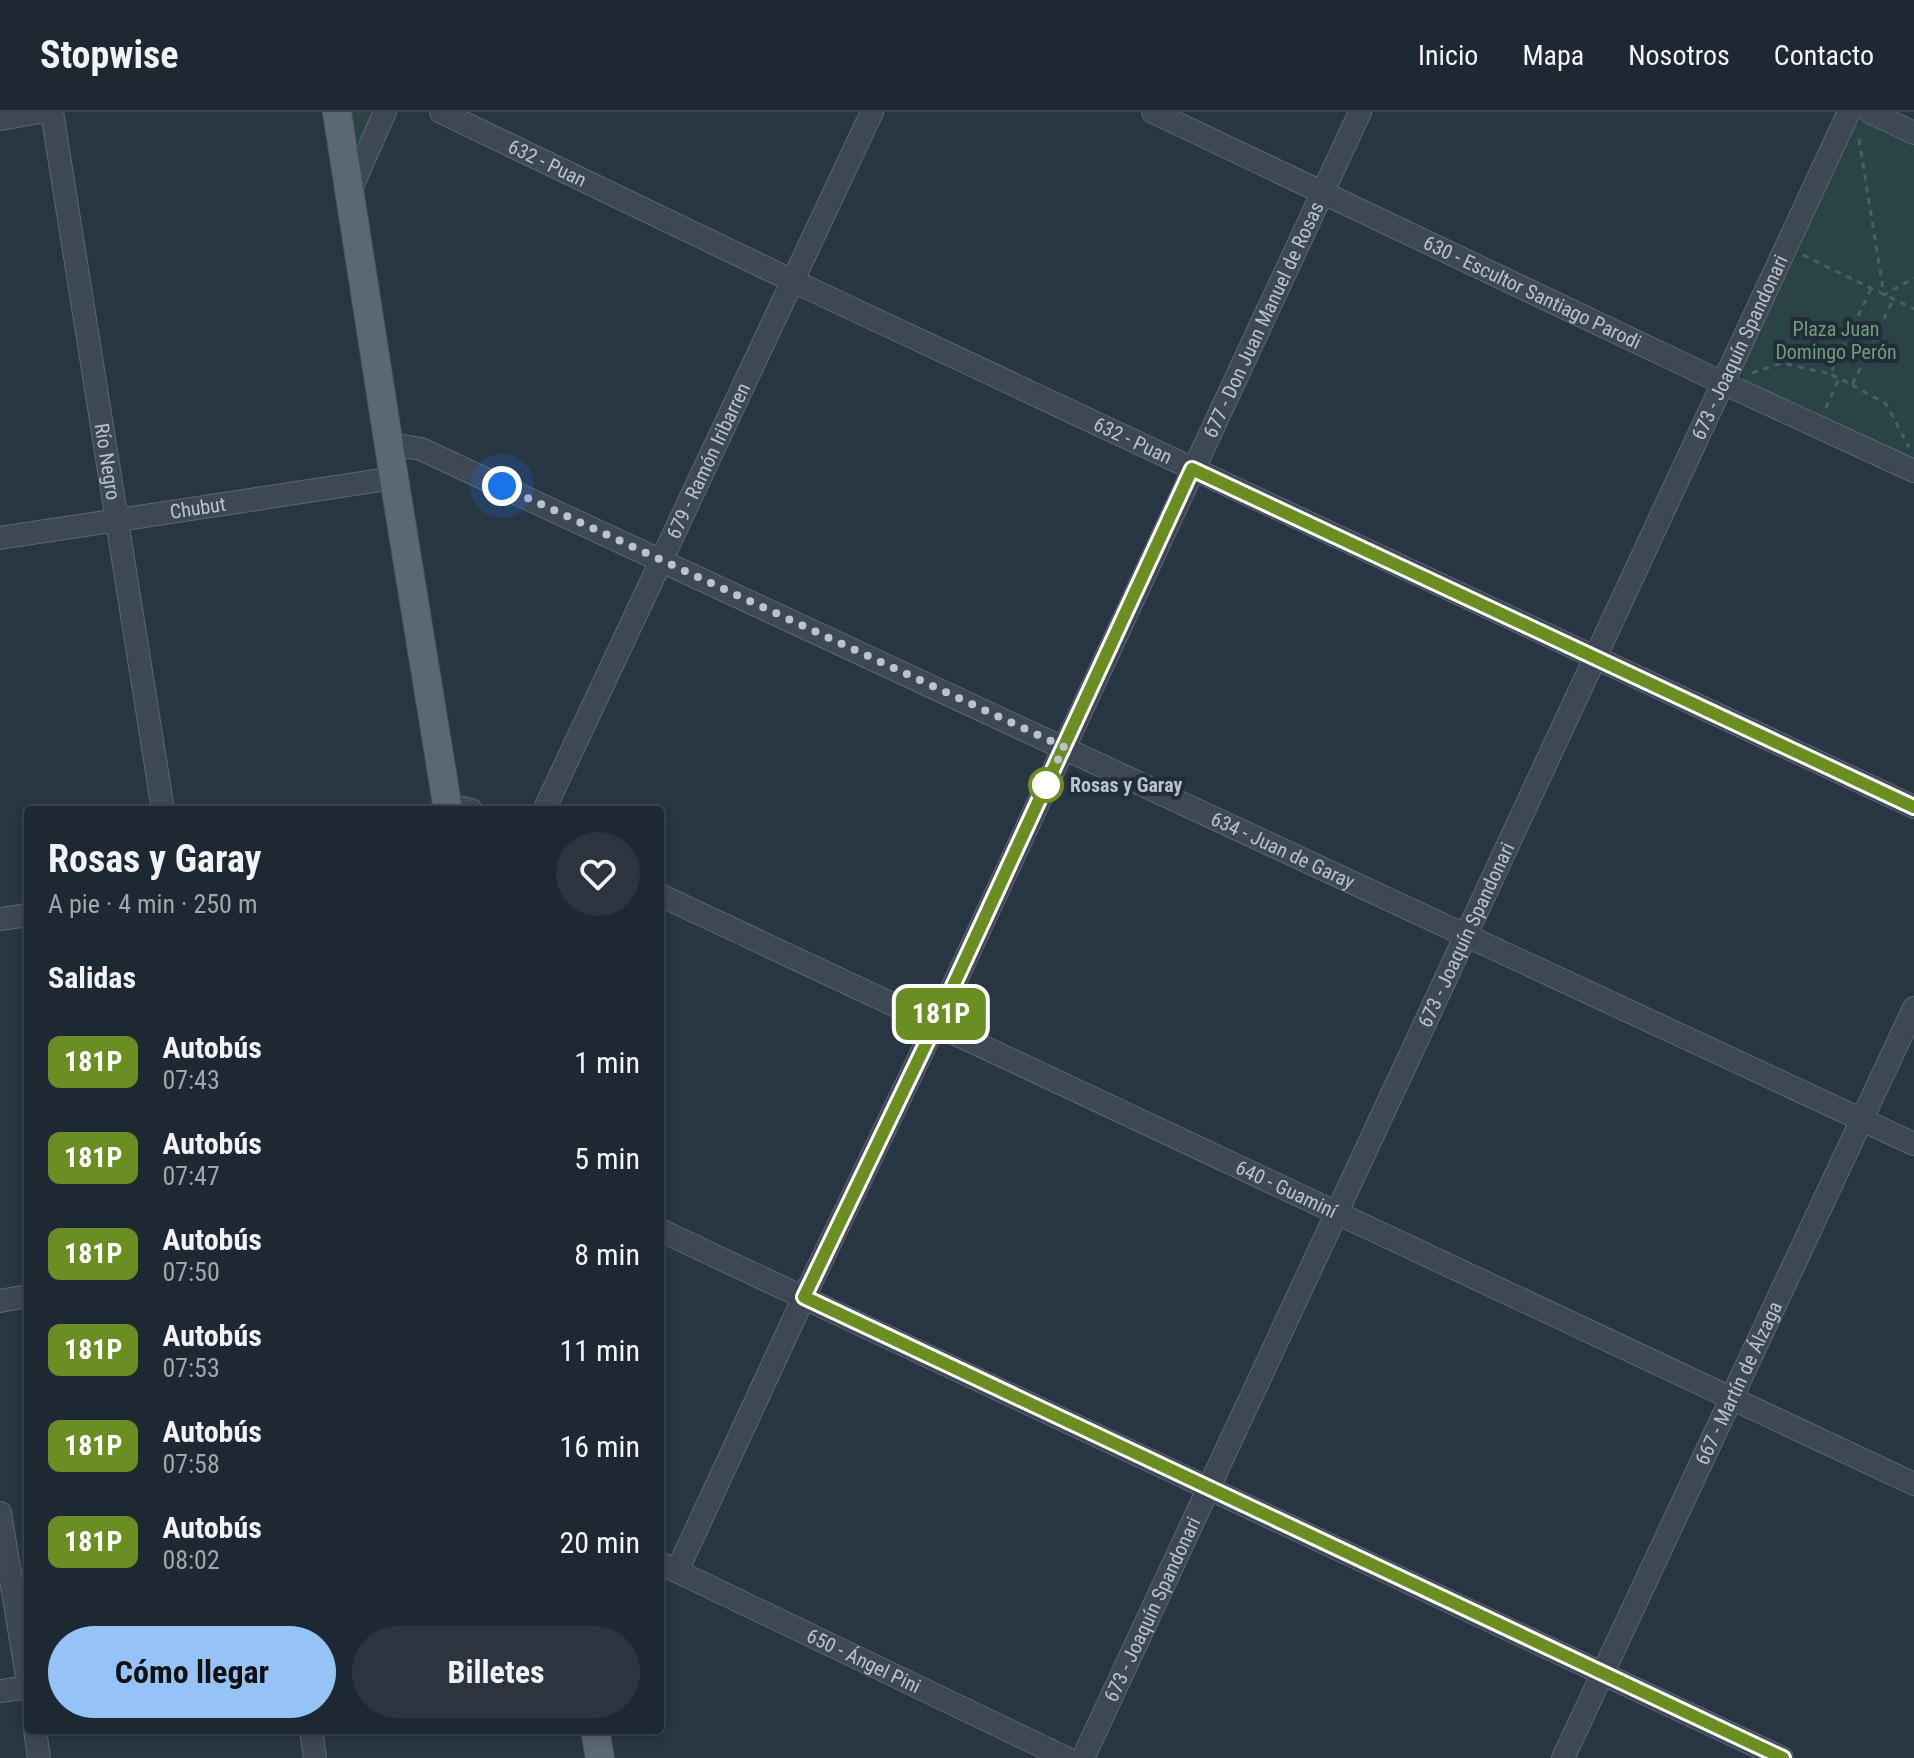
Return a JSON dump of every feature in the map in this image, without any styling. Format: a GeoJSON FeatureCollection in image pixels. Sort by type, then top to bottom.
{"type":"FeatureCollection","features":[{"type":"Feature","properties":{"kind":"main road"},"geometry":{"type":"LineString","coordinates":[[337,112],[394,478],[456,806]]}},
{"type":"Feature","properties":{"kind":"main road"},"geometry":{"type":"LineString","coordinates":[[596,1734],[600,1758]]}},
{"type":"Feature","properties":{"kind":"street"},"geometry":{"type":"LineString","coordinates":[[0,119],[40,112]]}},
{"type":"Feature","properties":{"kind":"street","name":"Río Negro"},"geometry":{"type":"LineString","coordinates":[[52,112],[162,806]]}},
{"type":"Feature","properties":{"kind":"street"},"geometry":{"type":"LineString","coordinates":[[350,191],[385,112]]}},
{"type":"Feature","properties":{"kind":"street","name":"632 - Puan"},"geometry":{"type":"LineString","coordinates":[[441,112],[793,281],[1914,807]]}},
{"type":"Feature","properties":{"kind":"street","name":"679 - Ramón Iribarren"},"geometry":{"type":"LineString","coordinates":[[546,806],[872,112]]}},
{"type":"Feature","properties":{"kind":"street","name":"630 - Escultor Santiago Parodi"},"geometry":{"type":"LineString","coordinates":[[1153,112],[1914,471]]}},
{"type":"Feature","properties":{"kind":"street","name":"677 - Don Juan Manuel de Rosas"},"geometry":{"type":"LineString","coordinates":[[669,1567],[935,1025],[1360,112]]}},
{"type":"Feature","properties":{"kind":"street"},"geometry":{"type":"LineString","coordinates":[[1858,117],[1914,133]]}},
{"type":"Feature","properties":{"kind":"street","name":"673 - Joaquín Spandonari"},"geometry":{"type":"LineString","coordinates":[[1083,1758],[1785,247],[1858,117]]}},
{"type":"Feature","properties":{"kind":"street","name":"634 - Juan de Garay"},"geometry":{"type":"LineString","coordinates":[[390,444],[421,449],[663,560],[1914,1144]]}},
{"type":"Feature","properties":{"kind":"street","name":"Chubut"},"geometry":{"type":"LineString","coordinates":[[0,538],[394,478]]}},
{"type":"Feature","properties":{"kind":"street","name":"640 - Guaminí"},"geometry":{"type":"LineString","coordinates":[[664,897],[1914,1484]]}},
{"type":"Feature","properties":{"kind":"street"},"geometry":{"type":"LineString","coordinates":[[0,919],[24,916]]}},
{"type":"Feature","properties":{"kind":"street","name":"667 - Martín de Álzaga"},"geometry":{"type":"LineString","coordinates":[[1563,1758],[1914,1008]]}},
{"type":"Feature","properties":{"kind":"street"},"geometry":{"type":"LineString","coordinates":[[664,1232],[1782,1758]]}},
{"type":"Feature","properties":{"kind":"street"},"geometry":{"type":"LineString","coordinates":[[0,1301],[24,1297]]}},
{"type":"Feature","properties":{"kind":"street"},"geometry":{"type":"LineString","coordinates":[[0,1513],[24,1660]]}},
{"type":"Feature","properties":{"kind":"street","name":"650 - Ángel Pini"},"geometry":{"type":"LineString","coordinates":[[669,1567],[1066,1758]]}},
{"type":"Feature","properties":{"kind":"street"},"geometry":{"type":"LineString","coordinates":[[0,1691],[24,1686]]}},
{"type":"Feature","properties":{"kind":"street"},"geometry":{"type":"LineString","coordinates":[[36,1734],[39,1758]]}},
{"type":"Feature","properties":{"kind":"street"},"geometry":{"type":"LineString","coordinates":[[312,1734],[315,1758]]}},
{"type":"Feature","properties":{"kind":"path"},"geometry":{"type":"LineString","coordinates":[[1858,117],[1884,295]]}},
{"type":"Feature","properties":{"kind":"path"},"geometry":{"type":"LineString","coordinates":[[1785,247],[1914,309]]}},
{"type":"Feature","properties":{"kind":"path"},"geometry":{"type":"LineString","coordinates":[[1884,295],[1914,278]]}},
{"type":"Feature","properties":{"kind":"path"},"geometry":{"type":"LineString","coordinates":[[1830,374],[1871,289]]}},
{"type":"Feature","properties":{"kind":"path"},"geometry":{"type":"LineString","coordinates":[[1852,385],[1893,300]]}},
{"type":"Feature","properties":{"kind":"path"},"geometry":{"type":"LineString","coordinates":[[1723,383],[1782,363],[1830,374],[1886,404],[1914,456]]}},
{"type":"Feature","properties":{"kind":"path"},"geometry":{"type":"LineString","coordinates":[[1818,426],[1839,378]]}},
{"type":"Feature","properties":{"kind":"green space"},"geometry":{"type":"Polygon","coordinates":[[[352,112],[375,112],[363,139],[355,140],[352,112]]]}},
{"type":"Feature","properties":{"kind":"green space","name":"Plaza Juan Domingo Perón"},"geometry":{"type":"Polygon","coordinates":[[[1861,122],[1873,124],[1914,143],[1914,461],[1745,382],[1739,367],[1854,127],[1861,122]]]}},
{"type":"Feature","properties":{"kind":"bus line","name":"181P"},"geometry":{"type":"LineString","coordinates":[[1783,1758],[804,1297],[935,1025],[1192,469],[1914,807]]}},
{"type":"Feature","properties":{"kind":"place","name":"Rosas y Garay"},"geometry":{"type":"Point","coordinates":[1046,785]}},
{"type":"Feature","properties":{"kind":"route"},"geometry":{"type":"LineString","coordinates":[[502,486],[1064,747],[1046,785]]}}]}
